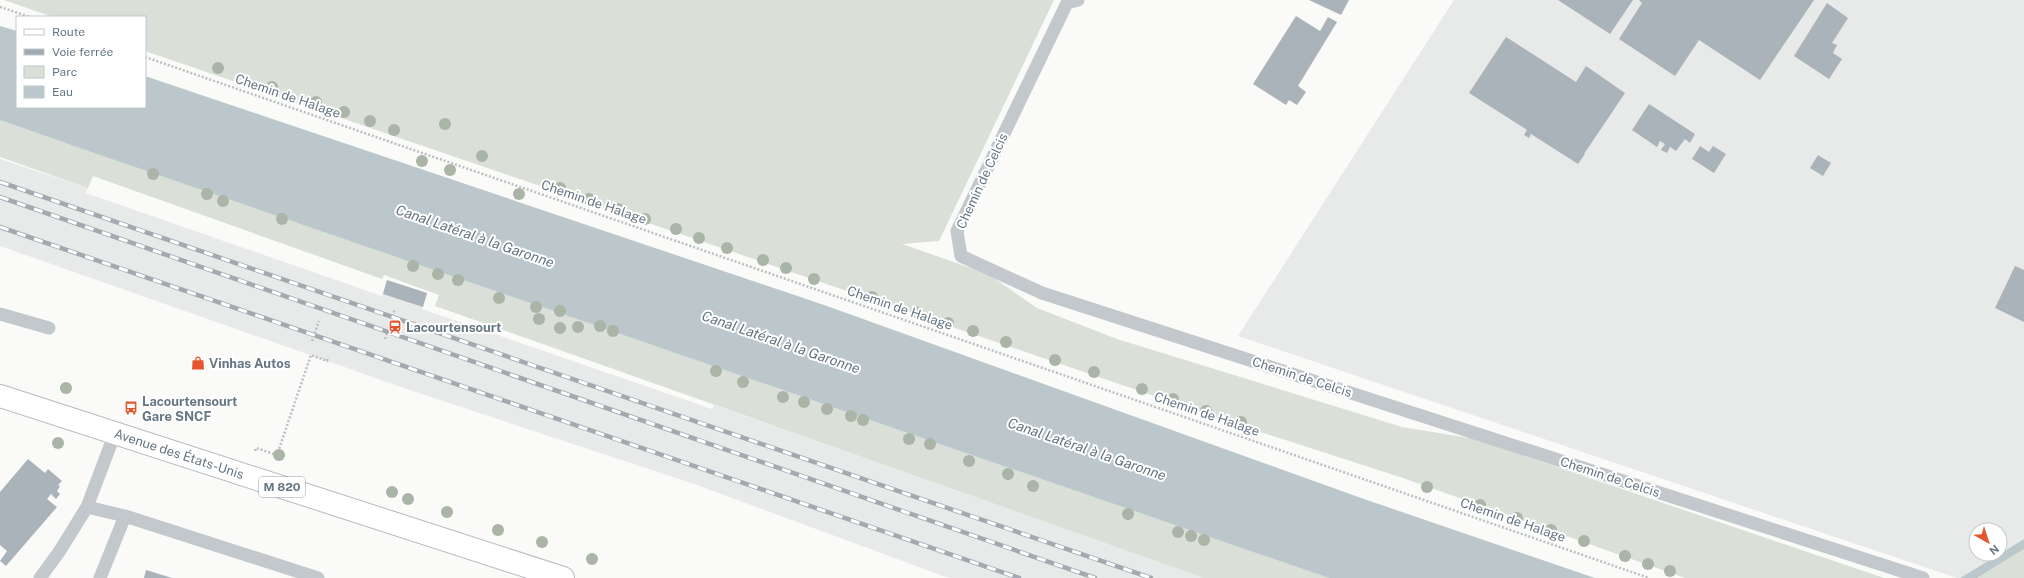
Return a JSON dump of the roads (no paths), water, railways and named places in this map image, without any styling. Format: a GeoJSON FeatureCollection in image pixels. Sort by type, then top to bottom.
{"type":"FeatureCollection","features":[{"type":"Feature","properties":{"kind":"main road","name":"Avenue des États-Unis"},"geometry":{"type":"LineString","coordinates":[[0,396],[563,578]]}},
{"type":"Feature","properties":{"kind":"lane","name":"Chemin de Celcis"},"geometry":{"type":"LineString","coordinates":[[1078,0],[1067,3],[957,231],[961,256],[1042,293],[1923,578]]}},
{"type":"Feature","properties":{"kind":"lane"},"geometry":{"type":"LineString","coordinates":[[0,314],[50,328]]}},
{"type":"Feature","properties":{"kind":"lane"},"geometry":{"type":"LineString","coordinates":[[40,578],[59,552],[87,507],[116,433]]}},
{"type":"Feature","properties":{"kind":"lane"},"geometry":{"type":"LineString","coordinates":[[87,507],[125,516],[318,578]]}},
{"type":"Feature","properties":{"kind":"lane"},"geometry":{"type":"LineString","coordinates":[[100,578],[125,516]]}},
{"type":"Feature","properties":{"kind":"water","name":"Canal Latéral à la Garonne"},"geometry":{"type":"Polygon","coordinates":[[[0,26],[16,31],[16,108],[146,108],[146,76],[827,306],[1364,499],[1595,578],[1329,578],[0,120],[0,26]]]}},
{"type":"Feature","properties":{"kind":"water"},"geometry":{"type":"Polygon","coordinates":[[[2024,539],[2024,549],[2008,559],[2008,549],[2024,539]]]}},
{"type":"Feature","properties":{"kind":"water"},"geometry":{"type":"Polygon","coordinates":[[[1986,562],[2003,562],[1977,578],[1960,578],[1986,562]]]}},
{"type":"Feature","properties":{"kind":"railway"},"geometry":{"type":"LineString","coordinates":[[0,182],[1151,578]]}},
{"type":"Feature","properties":{"kind":"railway"},"geometry":{"type":"LineString","coordinates":[[0,197],[1095,578]]}},
{"type":"Feature","properties":{"kind":"railway"},"geometry":{"type":"LineString","coordinates":[[0,227],[1019,578]]}},
{"type":"Feature","properties":{"kind":"place","name":"Lacourtensourt"},"geometry":{"type":"Point","coordinates":[395,327]}},
{"type":"Feature","properties":{"kind":"place","name":"Vinhas Autos"},"geometry":{"type":"Point","coordinates":[198,363]}},
{"type":"Feature","properties":{"kind":"place","name":"Lacourtensourt Gare SNCF"},"geometry":{"type":"Point","coordinates":[131,408]}}]}
